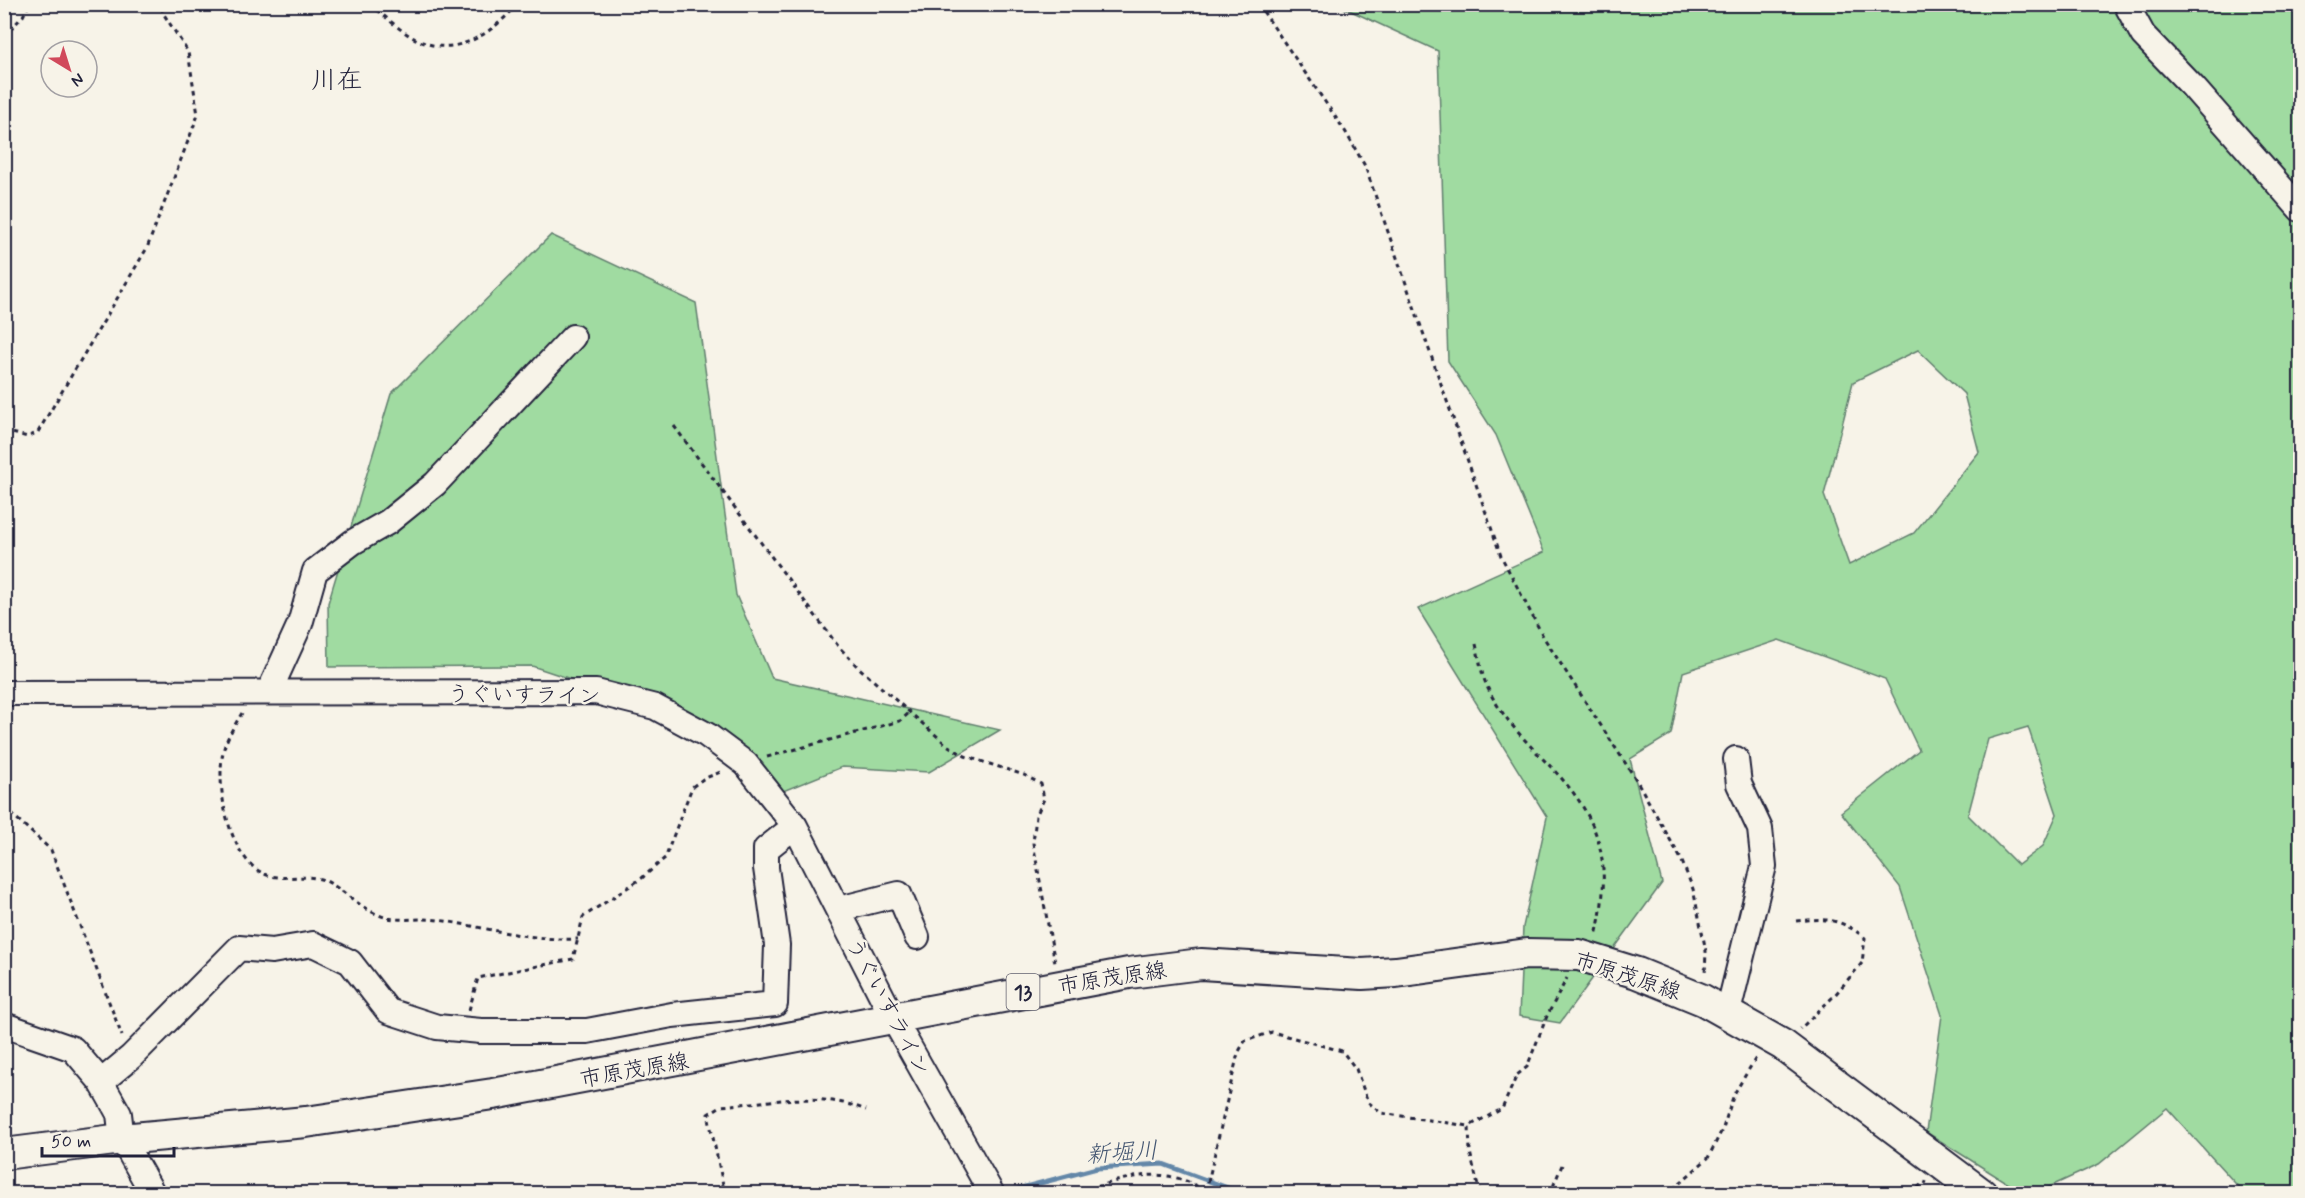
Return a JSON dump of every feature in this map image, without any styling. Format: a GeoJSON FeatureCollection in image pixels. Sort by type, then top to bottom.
{"type":"FeatureCollection","features":[{"type":"Feature","properties":{"kind":"main road","name":"市原茂原線"},"geometry":{"type":"LineString","coordinates":[[4,1154],[122,1138],[306,1122],[493,1094],[1059,985],[1201,964],[1362,974],[1527,954],[1585,957],[1715,1006],[1776,1041],[1982,1194]]}},
{"type":"Feature","properties":{"kind":"street"},"geometry":{"type":"LineString","coordinates":[[2126,4],[2143,35],[2201,95],[2301,208]]}},
{"type":"Feature","properties":{"kind":"street"},"geometry":{"type":"LineString","coordinates":[[261,692],[300,624],[315,571],[353,542],[388,522],[435,484],[573,337]]}},
{"type":"Feature","properties":{"kind":"street","name":"うぐいすライン"},"geometry":{"type":"LineString","coordinates":[[4,693],[596,692],[655,707],[707,735],[746,764],[795,826],[894,1018],[992,1194]]}},
{"type":"Feature","properties":{"kind":"street"},"geometry":{"type":"LineString","coordinates":[[1715,1006],[1764,866],[1760,829],[1739,784],[1736,759]]}},
{"type":"Feature","properties":{"kind":"street"},"geometry":{"type":"LineString","coordinates":[[101,1082],[131,1057],[239,948],[272,951],[313,944],[350,962],[388,1011],[437,1027],[587,1031],[672,1015],[775,1004],[777,945],[766,868],[766,849],[795,826]]}},
{"type":"Feature","properties":{"kind":"street"},"geometry":{"type":"LineString","coordinates":[[839,909],[899,894],[917,937]]}},
{"type":"Feature","properties":{"kind":"street"},"geometry":{"type":"LineString","coordinates":[[4,1025],[73,1049],[101,1082],[119,1114],[122,1138],[153,1194]]}},
{"type":"Feature","properties":{"kind":"path"},"geometry":{"type":"LineString","coordinates":[[4,36],[23,16],[29,4]]}},
{"type":"Feature","properties":{"kind":"path"},"geometry":{"type":"LineString","coordinates":[[4,431],[28,437],[38,432],[147,248],[198,116],[188,52],[163,13],[161,4]]}},
{"type":"Feature","properties":{"kind":"path"},"geometry":{"type":"LineString","coordinates":[[370,4],[421,42],[443,47],[464,45],[484,35],[518,4]]}},
{"type":"Feature","properties":{"kind":"path"},"geometry":{"type":"LineString","coordinates":[[1258,4],[1345,131],[1365,166],[1501,556],[1544,638],[1636,781],[1681,859],[1693,889],[1715,1006]]}},
{"type":"Feature","properties":{"kind":"path"},"geometry":{"type":"LineString","coordinates":[[674,426],[838,646],[858,667],[947,745],[965,756],[1024,775],[1041,784],[1044,799],[1036,816],[1033,843],[1059,985]]}},
{"type":"Feature","properties":{"kind":"path"},"geometry":{"type":"LineString","coordinates":[[1071,1194],[1154,1173],[1182,1179],[1207,1192],[1238,1053],[1245,1041],[1272,1032],[1342,1052],[1356,1069],[1368,1102],[1381,1113],[1469,1126],[1502,1109],[1516,1075],[1527,1067],[1547,1016],[1585,957],[1602,909],[1603,855],[1593,821],[1552,768],[1520,736],[1487,685],[1476,644]]}},
{"type":"Feature","properties":{"kind":"path"},"geometry":{"type":"LineString","coordinates":[[261,692],[225,747],[221,790],[232,839],[254,866],[265,875],[324,880],[379,915],[397,919],[439,920],[539,939],[578,939]]}},
{"type":"Feature","properties":{"kind":"path"},"geometry":{"type":"LineString","coordinates":[[457,1029],[472,1005],[478,978],[573,959],[583,917],[642,878],[665,858],[692,787],[703,779],[746,764],[900,721],[910,712]]}},
{"type":"Feature","properties":{"kind":"path"},"geometry":{"type":"LineString","coordinates":[[4,807],[51,850],[131,1057]]}},
{"type":"Feature","properties":{"kind":"path"},"geometry":{"type":"LineString","coordinates":[[1673,1190],[1708,1158],[1723,1128],[1734,1094],[1776,1041],[1834,996],[1862,963],[1865,938],[1851,926],[1827,918],[1796,921]]}},
{"type":"Feature","properties":{"kind":"path"},"geometry":{"type":"LineString","coordinates":[[725,1194],[708,1114],[721,1106],[820,1099],[843,1101],[866,1110]]}},
{"type":"Feature","properties":{"kind":"path"},"geometry":{"type":"LineString","coordinates":[[1469,1126],[1470,1152],[1480,1194]]}},
{"type":"Feature","properties":{"kind":"path"},"geometry":{"type":"LineString","coordinates":[[1550,1194],[1562,1165]]}},
{"type":"Feature","properties":{"kind":"path"},"geometry":{"type":"LineString","coordinates":[[1911,1194],[1924,1182],[1931,1184]]}},
{"type":"Feature","properties":{"kind":"green space"},"geometry":{"type":"Polygon","coordinates":[[[1338,5],[2300,5],[2300,1193],[2244,1193],[2167,1108],[2099,1164],[2036,1193],[2023,1193],[1926,1132],[1942,1015],[1900,887],[1841,812],[1919,750],[1885,679],[1779,640],[1683,672],[1671,734],[1630,759],[1662,883],[1560,1023],[1519,1016],[1523,927],[1547,817],[1418,609],[1544,552],[1496,435],[1448,361],[1438,51],[1338,5]],[[1918,350],[1853,382],[1824,495],[1849,565],[1914,533],[1979,452],[1964,394],[1918,350]],[[2028,727],[1988,739],[1968,815],[2018,865],[2043,846],[2057,814],[2028,727]]]}},
{"type":"Feature","properties":{"kind":"green space"},"geometry":{"type":"Polygon","coordinates":[[[551,235],[696,303],[736,595],[772,678],[1000,730],[929,772],[842,767],[771,796],[655,707],[532,666],[329,667],[328,603],[391,394],[551,235]]]}},
{"type":"Feature","properties":{"kind":"waterway","name":"新堀川"},"geometry":{"type":"LineString","coordinates":[[999,1194],[1097,1168],[1163,1164],[1244,1194]]}},
{"type":"Feature","properties":{"kind":"district","name":"川在"},"geometry":{"type":"Point","coordinates":[337,79]}}]}
